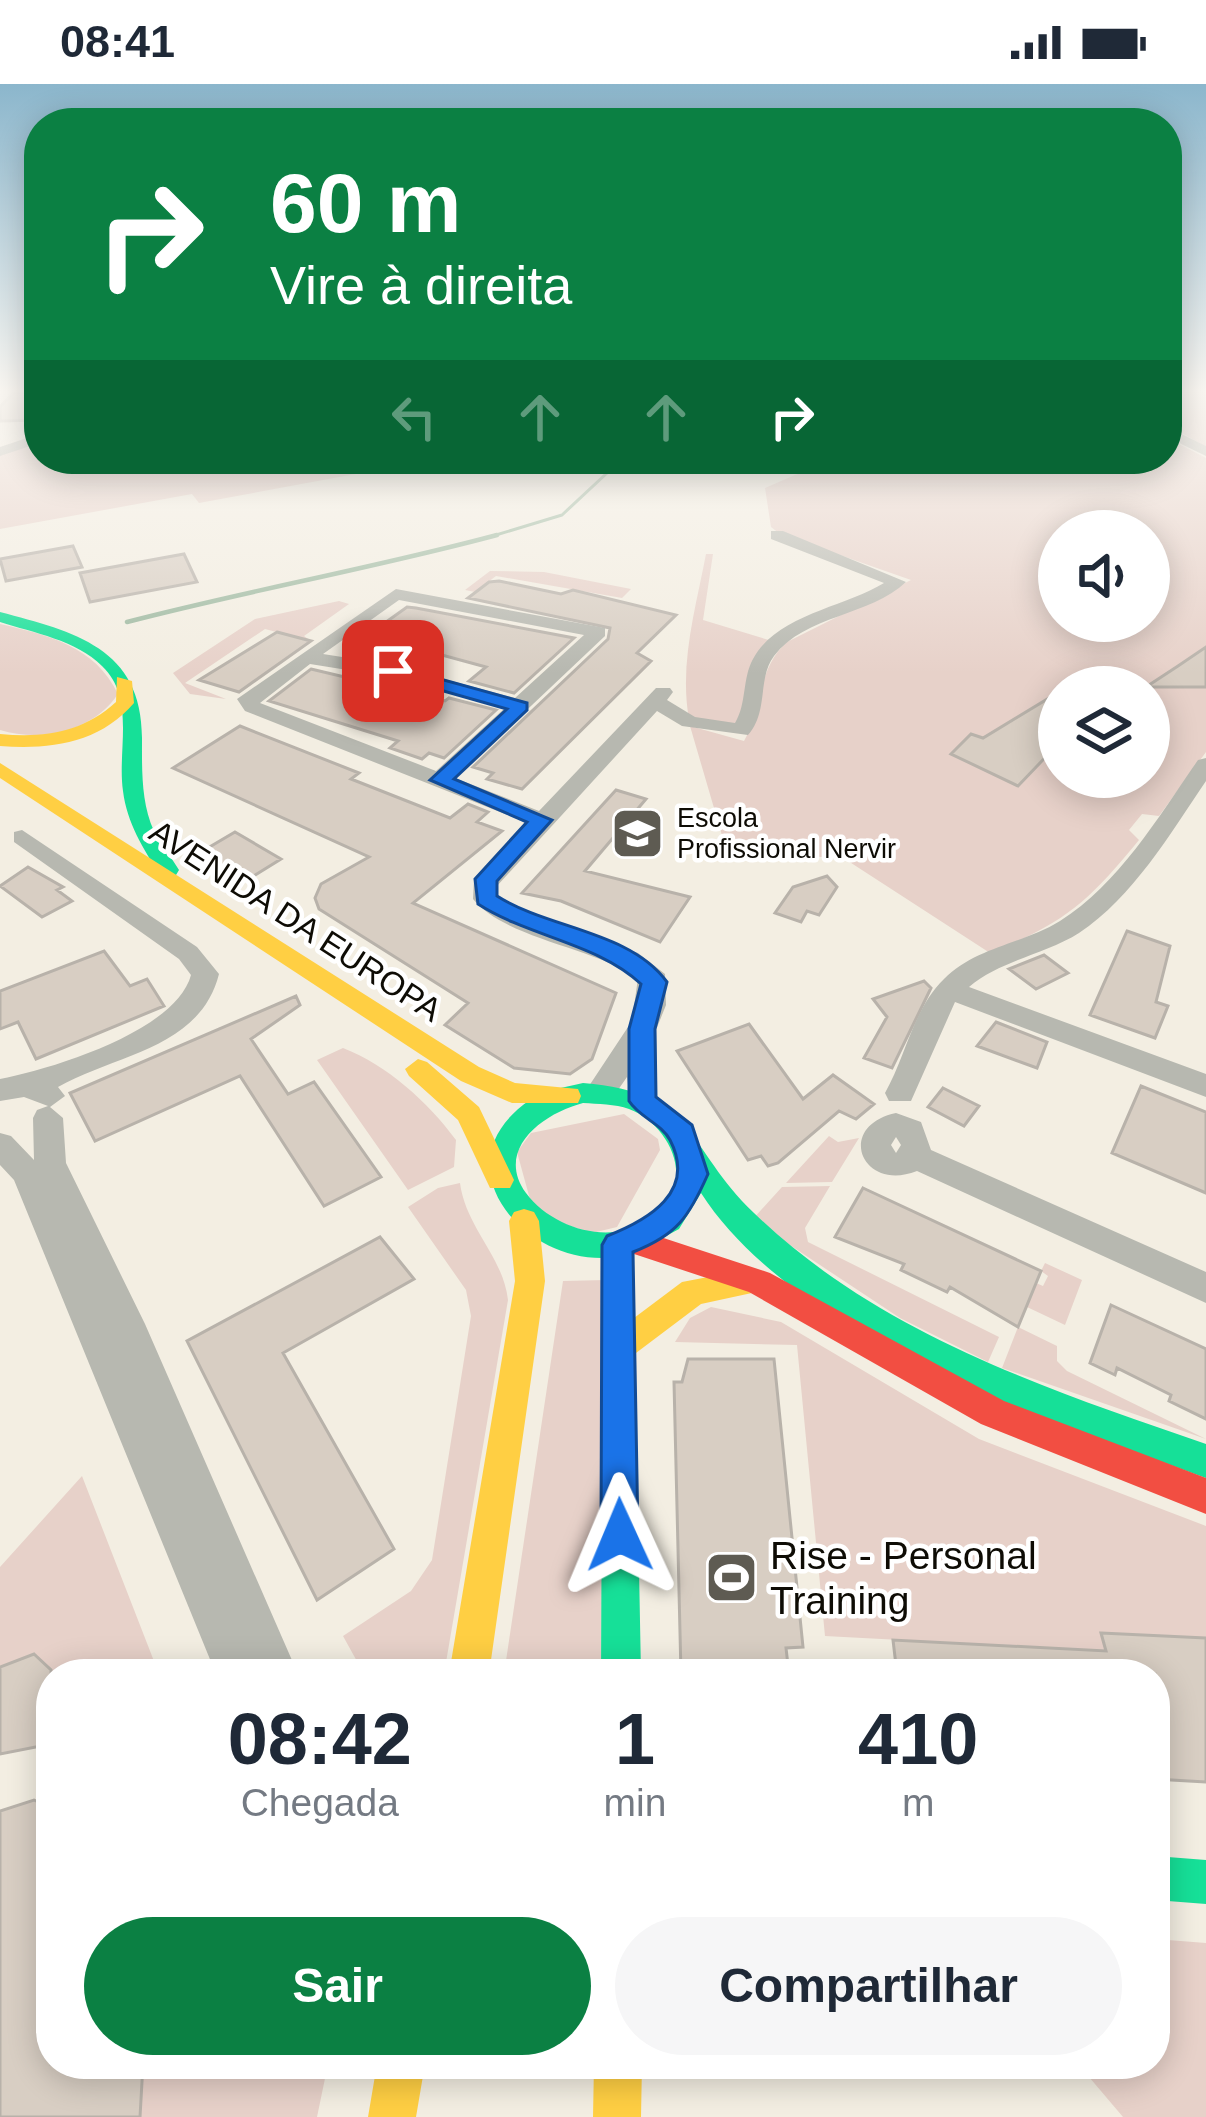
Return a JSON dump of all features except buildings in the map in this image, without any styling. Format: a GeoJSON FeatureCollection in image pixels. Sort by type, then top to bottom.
{"type":"FeatureCollection","features":[{"type":"Feature","properties":{"kind":"main road"},"geometry":{"type":"LineString","coordinates":[[0,617],[71,638],[123,682],[135,704],[129,792],[132,816],[150,850],[186,888]]}},
{"type":"Feature","properties":{"kind":"main road"},"geometry":{"type":"LineString","coordinates":[[0,740],[49,740],[92,729],[125,703],[123,682]]}},
{"type":"Feature","properties":{"kind":"main road","name":"AVENIDA DA EUROPA"},"geometry":{"type":"LineString","coordinates":[[0,769],[142,865],[186,888],[480,1079],[522,1094],[568,1096]]}},
{"type":"Feature","properties":{"kind":"main road","name":"AVENIDA DA EUROPA"},"geometry":{"type":"LineString","coordinates":[[0,785],[445,1088],[476,1122],[500,1180]]}},
{"type":"Feature","properties":{"kind":"main road"},"geometry":{"type":"LineString","coordinates":[[471,1659],[530,1281],[524,1221],[500,1180],[500,1160],[517,1126],[568,1096],[600,1092],[643,1101],[682,1132],[692,1154],[743,1225],[866,1310],[1012,1389],[1206,1461]]}},
{"type":"Feature","properties":{"kind":"main road"},"geometry":{"type":"LineString","coordinates":[[524,1221],[550,1237],[582,1246],[625,1243],[657,1230],[688,1195],[692,1154]]}},
{"type":"Feature","properties":{"kind":"main road"},"geometry":{"type":"LineString","coordinates":[[625,1243],[759,1282],[993,1413],[1206,1496]]}},
{"type":"Feature","properties":{"kind":"main road"},"geometry":{"type":"LineString","coordinates":[[621,1659],[617,1349],[625,1243]]}},
{"type":"Feature","properties":{"kind":"main road"},"geometry":{"type":"LineString","coordinates":[[617,1349],[689,1292],[711,1283],[759,1282]]}},
{"type":"Feature","properties":{"kind":"main road"},"geometry":{"type":"LineString","coordinates":[[1170,1879],[1206,1882]]}},
{"type":"Feature","properties":{"kind":"main road"},"geometry":{"type":"LineString","coordinates":[[392,2117],[398,2079]]}},
{"type":"Feature","properties":{"kind":"main road"},"geometry":{"type":"LineString","coordinates":[[617,2117],[618,2079]]}},
{"type":"Feature","properties":{"kind":"street"},"geometry":{"type":"LineString","coordinates":[[600,1092],[642,1029],[655,990],[651,974],[629,959],[512,916],[482,892],[491,872],[659,697],[695,724],[740,730],[752,717],[757,672],[771,647],[897,582],[777,535]]}},
{"type":"Feature","properties":{"kind":"street"},"geometry":{"type":"LineString","coordinates":[[440,780],[599,633],[400,594],[339,632],[247,704],[541,820]]}},
{"type":"Feature","properties":{"kind":"street"},"geometry":{"type":"LineString","coordinates":[[339,632],[527,700]]}},
{"type":"Feature","properties":{"kind":"street"},"geometry":{"type":"LineString","coordinates":[[305,657],[527,700]]}},
{"type":"Feature","properties":{"kind":"street"},"geometry":{"type":"LineString","coordinates":[[900,1093],[930,1015],[949,990],[976,969],[1054,936],[1089,912],[1206,765]]}},
{"type":"Feature","properties":{"kind":"street"},"geometry":{"type":"LineString","coordinates":[[22,837],[188,953],[205,974],[199,999],[176,1021],[42,1102],[32,1133],[0,1144],[28,1173],[232,1659]]}},
{"type":"Feature","properties":{"kind":"street"},"geometry":{"type":"LineString","coordinates":[[949,990],[1206,1086]]}},
{"type":"Feature","properties":{"kind":"street"},"geometry":{"type":"LineString","coordinates":[[642,1029],[643,1101]]}},
{"type":"Feature","properties":{"kind":"street"},"geometry":{"type":"LineString","coordinates":[[0,1090],[42,1102]]}},
{"type":"Feature","properties":{"kind":"street"},"geometry":{"type":"LineString","coordinates":[[42,1102],[50,1163],[127,1324],[270,1659]]}},
{"type":"Feature","properties":{"kind":"street"},"geometry":{"type":"LineString","coordinates":[[917,1156],[1206,1288]]}},
{"type":"Feature","properties":{"kind":"shaded area"},"geometry":{"type":"Polygon","coordinates":[[[0,484],[302,484],[199,503],[192,494],[0,529],[0,484]]]}},
{"type":"Feature","properties":{"kind":"shaded area"},"geometry":{"type":"Polygon","coordinates":[[[775,484],[1206,484],[1206,752],[1159,816],[1142,814],[1129,830],[1139,840],[1089,895],[1057,920],[990,953],[845,859],[726,849],[690,726],[744,741],[770,664],[787,642],[911,580],[771,527],[765,488],[775,484]]]}},
{"type":"Feature","properties":{"kind":"shaded area"},"geometry":{"type":"Polygon","coordinates":[[[706,554],[713,554],[703,620],[772,641],[742,719],[731,727],[689,719],[687,657],[706,554]]]}},
{"type":"Feature","properties":{"kind":"shaded area"},"geometry":{"type":"Polygon","coordinates":[[[490,571],[544,572],[631,589],[622,598],[496,576],[475,592],[465,590],[490,571]]]}},
{"type":"Feature","properties":{"kind":"shaded area"},"geometry":{"type":"Polygon","coordinates":[[[339,601],[349,604],[304,636],[311,641],[265,629],[185,683],[226,699],[190,694],[173,673],[255,619],[339,601]]]}},
{"type":"Feature","properties":{"kind":"shaded area"},"geometry":{"type":"Polygon","coordinates":[[[0,624],[68,645],[97,664],[118,694],[95,717],[66,731],[33,735],[0,730],[0,624]]]}},
{"type":"Feature","properties":{"kind":"shaded area"},"geometry":{"type":"Polygon","coordinates":[[[343,1048],[391,1075],[433,1112],[456,1140],[454,1167],[408,1190],[317,1060],[343,1048]]]}},
{"type":"Feature","properties":{"kind":"shaded area"},"geometry":{"type":"Polygon","coordinates":[[[624,1114],[658,1139],[660,1150],[617,1227],[592,1233],[534,1214],[517,1152],[531,1133],[624,1114]]]}},
{"type":"Feature","properties":{"kind":"shaded area"},"geometry":{"type":"Polygon","coordinates":[[[829,1136],[838,1142],[859,1138],[832,1182],[786,1183],[829,1136]]]}},
{"type":"Feature","properties":{"kind":"shaded area"},"geometry":{"type":"Polygon","coordinates":[[[460,1183],[508,1300],[447,1659],[356,1659],[343,1636],[411,1591],[432,1560],[471,1316],[466,1290],[408,1207],[438,1188],[460,1183]]]}},
{"type":"Feature","properties":{"kind":"shaded area"},"geometry":{"type":"Polygon","coordinates":[[[830,1186],[805,1228],[808,1242],[999,1337],[988,1362],[900,1318],[752,1220],[782,1187],[830,1186]]]}},
{"type":"Feature","properties":{"kind":"shaded area"},"geometry":{"type":"Polygon","coordinates":[[[1045,1263],[1082,1280],[1065,1325],[1027,1307],[1036,1283],[1043,1286],[1048,1276],[1041,1271],[1045,1263]]]}},
{"type":"Feature","properties":{"kind":"shaded area"},"geometry":{"type":"Polygon","coordinates":[[[606,1280],[601,1659],[506,1659],[563,1281],[606,1280]]]}},
{"type":"Feature","properties":{"kind":"shaded area"},"geometry":{"type":"Polygon","coordinates":[[[711,1307],[781,1322],[979,1439],[1206,1526],[1206,1638],[1102,1633],[1106,1651],[825,1636],[797,1345],[675,1342],[690,1318],[711,1307]]]}},
{"type":"Feature","properties":{"kind":"shaded area"},"geometry":{"type":"Polygon","coordinates":[[[1018,1327],[1057,1346],[1057,1361],[1067,1371],[1206,1439],[1002,1368],[1018,1327]]]}},
{"type":"Feature","properties":{"kind":"shaded area"},"geometry":{"type":"Polygon","coordinates":[[[82,1476],[153,1659],[38,1659],[34,1655],[0,1667],[0,1567],[82,1476]]]}},
{"type":"Feature","properties":{"kind":"shaded area"},"geometry":{"type":"Polygon","coordinates":[[[1170,1940],[1206,1943],[1206,2117],[1123,2117],[1091,2079],[1170,2079],[1170,1940]]]}},
{"type":"Feature","properties":{"kind":"shaded area"},"geometry":{"type":"Polygon","coordinates":[[[142,2079],[325,2079],[317,2117],[140,2117],[142,2079]]]}},
{"type":"Feature","properties":{"kind":"waterway"},"geometry":{"type":"LineString","coordinates":[[491,537],[562,515],[595,484]]}},
{"type":"Feature","properties":{"kind":"waterway"},"geometry":{"type":"LineString","coordinates":[[491,537],[497,535]]}},
{"type":"Feature","properties":{"kind":"waterway"},"geometry":{"type":"LineString","coordinates":[[127,622],[491,537]]}},
{"type":"Feature","properties":{"kind":"waterway"},"geometry":{"type":"LineString","coordinates":[[486,538],[491,537]]}},
{"type":"Feature","properties":{"kind":"traffic: fast"},"geometry":{"type":"LineString","coordinates":[[0,617],[68,638],[108,662],[127,689],[133,720],[133,789],[142,828],[168,870]]}},
{"type":"Feature","properties":{"kind":"traffic: fast"},"geometry":{"type":"LineString","coordinates":[[583,1093],[646,1105],[667,1121],[685,1148],[690,1178],[680,1207],[669,1220],[634,1241],[597,1246],[561,1238],[530,1219],[509,1194],[501,1164],[510,1135],[544,1105],[583,1093]]}},
{"type":"Feature","properties":{"kind":"traffic: fast"},"geometry":{"type":"LineString","coordinates":[[692,1153],[728,1207],[774,1252],[887,1329],[1016,1390],[1206,1461]]}},
{"type":"Feature","properties":{"kind":"traffic: fast"},"geometry":{"type":"LineString","coordinates":[[618,1245],[621,1659]]}},
{"type":"Feature","properties":{"kind":"traffic: fast"},"geometry":{"type":"LineString","coordinates":[[1170,1879],[1206,1882]]}},
{"type":"Feature","properties":{"kind":"traffic: slow"},"geometry":{"type":"LineString","coordinates":[[0,740],[52,740],[98,725],[125,703],[123,681]]}},
{"type":"Feature","properties":{"kind":"traffic: slow"},"geometry":{"type":"LineString","coordinates":[[0,769],[470,1074],[512,1093],[568,1096]]}},
{"type":"Feature","properties":{"kind":"traffic: slow"},"geometry":{"type":"LineString","coordinates":[[418,1069],[469,1114],[500,1180]]}},
{"type":"Feature","properties":{"kind":"traffic: slow"},"geometry":{"type":"LineString","coordinates":[[471,1659],[530,1281],[524,1221]]}},
{"type":"Feature","properties":{"kind":"traffic: slow"},"geometry":{"type":"LineString","coordinates":[[617,1349],[693,1292],[750,1282]]}},
{"type":"Feature","properties":{"kind":"traffic: slow"},"geometry":{"type":"LineString","coordinates":[[392,2117],[398,2079]]}},
{"type":"Feature","properties":{"kind":"traffic: slow"},"geometry":{"type":"LineString","coordinates":[[617,2117],[618,2079]]}},
{"type":"Feature","properties":{"kind":"traffic: jam"},"geometry":{"type":"LineString","coordinates":[[633,1241],[759,1282],[993,1413],[1206,1496]]}},
{"type":"Feature","properties":{"kind":"place","name":"Escola Profissional Nervir"},"geometry":{"type":"Point","coordinates":[638,834]}},
{"type":"Feature","properties":{"kind":"place","name":"Rise - Personal Training"},"geometry":{"type":"Point","coordinates":[731,1577]}},
{"type":"Feature","properties":{"kind":"route"},"geometry":{"type":"LineString","coordinates":[[393,671],[520,706],[440,780],[541,820],[486,879],[482,892],[486,899],[512,916],[629,959],[651,974],[654,982],[653,1001],[642,1029],[643,1101],[682,1132],[692,1154],[693,1174],[688,1195],[675,1214],[657,1230],[617,1245],[620,1535]]}}]}
